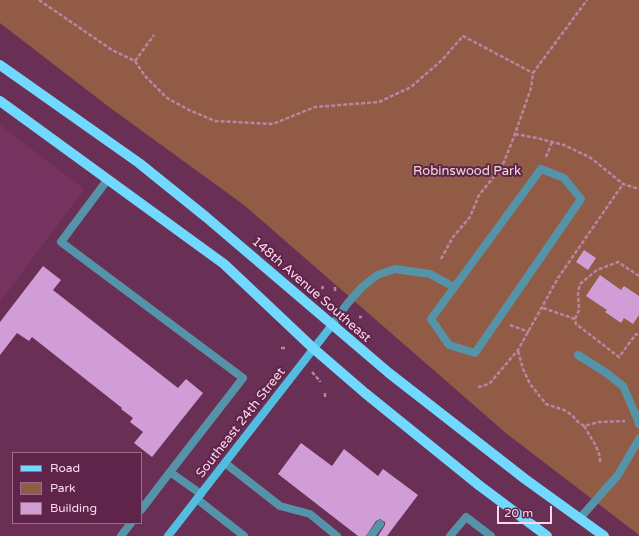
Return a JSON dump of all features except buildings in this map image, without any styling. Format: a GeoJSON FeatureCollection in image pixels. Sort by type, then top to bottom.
{"type":"FeatureCollection","features":[{"type":"Feature","properties":{"kind":"main road","name":"148th Avenue Southeast"},"geometry":{"type":"LineString","coordinates":[[0,65],[139,163],[206,217],[389,373],[526,479],[604,536]]}},
{"type":"Feature","properties":{"kind":"main road"},"geometry":{"type":"LineString","coordinates":[[0,101],[224,264],[314,348],[366,393],[480,486],[547,536]]}},
{"type":"Feature","properties":{"kind":"street","name":"Southeast 24th Street"},"geometry":{"type":"LineString","coordinates":[[168,536],[332,325]]}},
{"type":"Feature","properties":{"kind":"lane"},"geometry":{"type":"LineString","coordinates":[[541,169],[564,178],[581,199],[475,353],[449,344],[431,319],[454,287],[541,169]]}},
{"type":"Feature","properties":{"kind":"lane"},"geometry":{"type":"LineString","coordinates":[[108,180],[61,242],[243,378],[142,509]]}},
{"type":"Feature","properties":{"kind":"lane"},"geometry":{"type":"LineString","coordinates":[[332,325],[347,304],[362,287],[377,275],[395,269],[430,274],[454,287]]}},
{"type":"Feature","properties":{"kind":"lane"},"geometry":{"type":"LineString","coordinates":[[578,355],[605,372],[623,386],[639,422]]}},
{"type":"Feature","properties":{"kind":"lane"},"geometry":{"type":"LineString","coordinates":[[580,518],[618,475],[639,439]]}},
{"type":"Feature","properties":{"kind":"lane"},"geometry":{"type":"LineString","coordinates":[[225,463],[280,506],[310,514],[337,536]]}},
{"type":"Feature","properties":{"kind":"lane"},"geometry":{"type":"LineString","coordinates":[[170,472],[244,536]]}},
{"type":"Feature","properties":{"kind":"lane"},"geometry":{"type":"LineString","coordinates":[[450,536],[466,517],[492,536]]}},
{"type":"Feature","properties":{"kind":"lane"},"geometry":{"type":"LineString","coordinates":[[121,536],[130,524]]}},
{"type":"Feature","properties":{"kind":"lane"},"geometry":{"type":"LineString","coordinates":[[371,536],[380,524]]}},
{"type":"Feature","properties":{"kind":"path"},"geometry":{"type":"LineString","coordinates":[[39,0],[112,50],[135,61],[146,76],[167,98],[189,110],[215,121],[248,124],[273,124],[315,107],[379,102],[412,87],[442,60],[463,36],[533,73]]}},
{"type":"Feature","properties":{"kind":"path"},"geometry":{"type":"LineString","coordinates":[[441,259],[453,237],[470,216],[479,195],[504,162],[531,88],[533,73],[587,0]]}},
{"type":"Feature","properties":{"kind":"path"},"geometry":{"type":"LineString","coordinates":[[135,61],[154,34]]}},
{"type":"Feature","properties":{"kind":"path"},"geometry":{"type":"LineString","coordinates":[[515,134],[564,145],[591,158],[623,184],[639,189]]}},
{"type":"Feature","properties":{"kind":"path"},"geometry":{"type":"LineString","coordinates":[[478,387],[490,383],[518,350],[543,308],[558,278],[623,184]]}},
{"type":"Feature","properties":{"kind":"path"},"geometry":{"type":"LineString","coordinates":[[639,276],[618,262],[597,270],[580,284],[578,293],[579,310],[575,319],[576,324],[620,357],[636,334],[639,336]]}},
{"type":"Feature","properties":{"kind":"path"},"geometry":{"type":"LineString","coordinates":[[543,308],[575,319]]}},
{"type":"Feature","properties":{"kind":"path"},"geometry":{"type":"LineString","coordinates":[[520,328],[529,332]]}},
{"type":"Feature","properties":{"kind":"path"},"geometry":{"type":"LineString","coordinates":[[518,350],[523,369],[530,384],[546,404],[564,410],[584,426],[596,446],[600,456],[600,464]]}},
{"type":"Feature","properties":{"kind":"path"},"geometry":{"type":"LineString","coordinates":[[312,372],[320,382]]}},
{"type":"Feature","properties":{"kind":"path"},"geometry":{"type":"LineString","coordinates":[[584,426],[599,422],[639,422]]}},
{"type":"Feature","properties":{"kind":"shaded area"},"geometry":{"type":"Polygon","coordinates":[[[0,125],[84,189],[0,302],[0,125]]]}},
{"type":"Feature","properties":{"kind":"green space","name":"Robinswood Park"},"geometry":{"type":"Polygon","coordinates":[[[0,0],[639,0],[639,535],[507,434],[244,205],[109,107],[0,23],[0,0]]]}}]}
